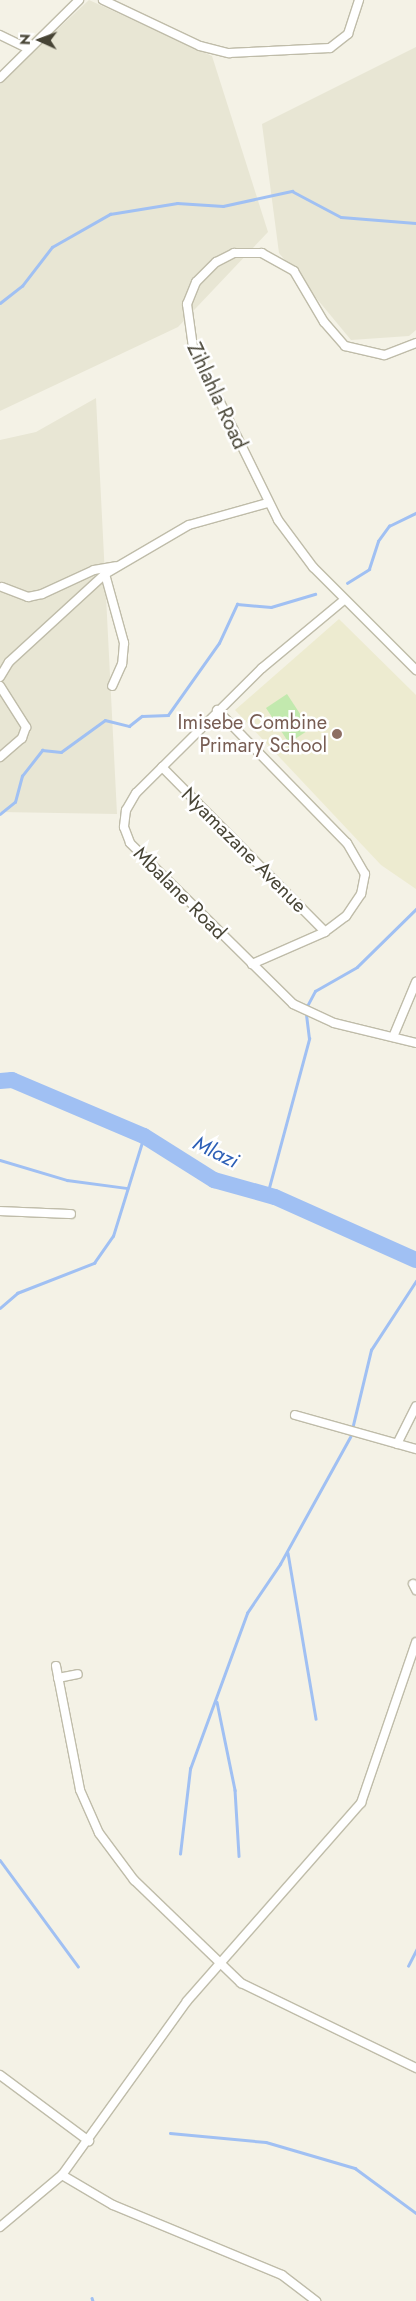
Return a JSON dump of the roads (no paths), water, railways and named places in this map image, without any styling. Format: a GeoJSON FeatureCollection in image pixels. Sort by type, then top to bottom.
{"type":"FeatureCollection","features":[{"type":"Feature","properties":{"kind":"street"},"geometry":{"type":"LineString","coordinates":[[0,78],[79,0]]}},
{"type":"Feature","properties":{"kind":"street"},"geometry":{"type":"LineString","coordinates":[[104,0],[200,46],[229,53],[330,48],[348,34],[358,0]]}},
{"type":"Feature","properties":{"kind":"street"},"geometry":{"type":"LineString","coordinates":[[0,35],[28,49]]}},
{"type":"Feature","properties":{"kind":"street","name":"Zihlahla Road"},"geometry":{"type":"LineString","coordinates":[[416,343],[384,355],[345,346],[324,322],[294,270],[269,255],[234,253],[207,269],[190,294],[187,328],[268,503],[304,557],[344,600],[416,670]]}},
{"type":"Feature","properties":{"kind":"street"},"geometry":{"type":"LineString","coordinates":[[0,677],[10,662],[105,574],[200,520],[268,503]]}},
{"type":"Feature","properties":{"kind":"street"},"geometry":{"type":"LineString","coordinates":[[2,587],[28,597],[42,594],[94,570],[118,566]]}},
{"type":"Feature","properties":{"kind":"street"},"geometry":{"type":"LineString","coordinates":[[105,574],[124,643],[122,664],[112,686]]}},
{"type":"Feature","properties":{"kind":"street","name":"Mbalane Road"},"geometry":{"type":"LineString","coordinates":[[344,600],[217,710],[130,802],[124,819],[127,837],[252,964],[303,1010],[416,1043]]}},
{"type":"Feature","properties":{"kind":"street"},"geometry":{"type":"LineString","coordinates":[[0,686],[26,727],[22,738],[0,757]]}},
{"type":"Feature","properties":{"kind":"street"},"geometry":{"type":"LineString","coordinates":[[217,710],[361,862],[365,874],[361,894],[346,916],[326,932],[252,964]]}},
{"type":"Feature","properties":{"kind":"street","name":"Nyamazane Avenue"},"geometry":{"type":"LineString","coordinates":[[162,767],[326,932]]}},
{"type":"Feature","properties":{"kind":"street"},"geometry":{"type":"LineString","coordinates":[[393,1037],[416,982]]}},
{"type":"Feature","properties":{"kind":"street"},"geometry":{"type":"LineString","coordinates":[[0,1211],[71,1214]]}},
{"type":"Feature","properties":{"kind":"street"},"geometry":{"type":"LineString","coordinates":[[397,1444],[416,1406]]}},
{"type":"Feature","properties":{"kind":"street"},"geometry":{"type":"LineString","coordinates":[[295,1415],[416,1450]]}},
{"type":"Feature","properties":{"kind":"street"},"geometry":{"type":"LineString","coordinates":[[0,2227],[62,2175],[89,2141],[218,1962],[361,1803],[416,1642]]}},
{"type":"Feature","properties":{"kind":"street"},"geometry":{"type":"LineString","coordinates":[[56,1666],[74,1768],[99,1832],[134,1880],[218,1962],[258,1993],[416,2068]]}},
{"type":"Feature","properties":{"kind":"street"},"geometry":{"type":"LineString","coordinates":[[58,1678],[78,1674]]}},
{"type":"Feature","properties":{"kind":"street"},"geometry":{"type":"LineString","coordinates":[[0,2075],[89,2141]]}},
{"type":"Feature","properties":{"kind":"street"},"geometry":{"type":"LineString","coordinates":[[62,2175],[113,2205],[282,2275],[316,2301]]}},
{"type":"Feature","properties":{"kind":"waterway"},"geometry":{"type":"LineString","coordinates":[[0,303],[22,286],[52,247],[110,214],[177,203],[223,206],[292,191],[341,217],[416,223]]}},
{"type":"Feature","properties":{"kind":"waterway"},"geometry":{"type":"LineString","coordinates":[[347,583],[369,569],[378,541],[389,526],[416,513]]}},
{"type":"Feature","properties":{"kind":"waterway"},"geometry":{"type":"LineString","coordinates":[[0,814],[15,802],[22,776],[42,750],[61,752],[105,720],[129,726],[142,716],[168,715],[219,643],[237,604],[271,607],[315,594]]}},
{"type":"Feature","properties":{"kind":"waterway"},"geometry":{"type":"LineString","coordinates":[[306,1008],[315,991],[357,967],[416,909]]}},
{"type":"Feature","properties":{"kind":"waterway"},"geometry":{"type":"LineString","coordinates":[[267,1195],[309,1039],[306,1013]]}},
{"type":"Feature","properties":{"kind":"waterway","name":"Mlazi"},"geometry":{"type":"LineString","coordinates":[[0,1081],[12,1080],[144,1136],[214,1180],[275,1197],[416,1260]]}},
{"type":"Feature","properties":{"kind":"waterway"},"geometry":{"type":"LineString","coordinates":[[0,1308],[17,1293],[94,1263],[113,1236],[144,1136]]}},
{"type":"Feature","properties":{"kind":"waterway"},"geometry":{"type":"LineString","coordinates":[[0,1160],[67,1180],[127,1188]]}},
{"type":"Feature","properties":{"kind":"waterway"},"geometry":{"type":"LineString","coordinates":[[353,1425],[371,1350],[416,1281]]}},
{"type":"Feature","properties":{"kind":"waterway"},"geometry":{"type":"LineString","coordinates":[[180,1854],[190,1769],[247,1613],[280,1564],[350,1437]]}},
{"type":"Feature","properties":{"kind":"waterway"},"geometry":{"type":"LineString","coordinates":[[288,1553],[316,1719]]}},
{"type":"Feature","properties":{"kind":"waterway"},"geometry":{"type":"LineString","coordinates":[[217,1702],[235,1790],[239,1856]]}},
{"type":"Feature","properties":{"kind":"waterway"},"geometry":{"type":"LineString","coordinates":[[0,1860],[78,1966]]}},
{"type":"Feature","properties":{"kind":"waterway"},"geometry":{"type":"LineString","coordinates":[[408,1966],[416,1950]]}},
{"type":"Feature","properties":{"kind":"waterway"},"geometry":{"type":"LineString","coordinates":[[170,2133],[266,2142],[355,2168],[416,2213]]}},
{"type":"Feature","properties":{"kind":"place","name":"Imisebe Combine Primary School"},"geometry":{"type":"Point","coordinates":[337,734]}}]}
